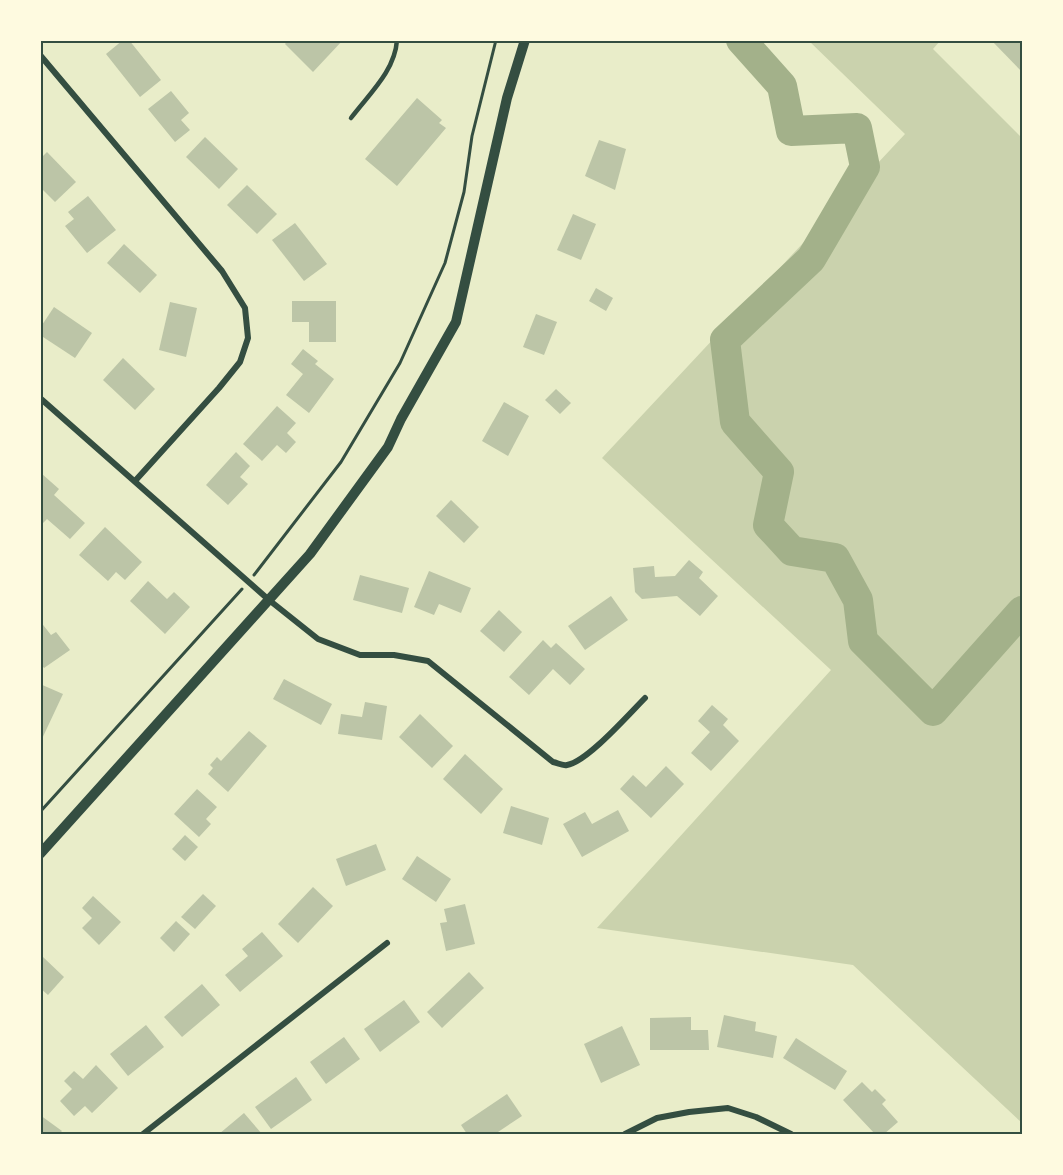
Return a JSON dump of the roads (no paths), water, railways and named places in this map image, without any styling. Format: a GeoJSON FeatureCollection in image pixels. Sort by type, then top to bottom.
{"type":"FeatureCollection","features":[{"type":"Feature","properties":{"kind":"street"},"geometry":{"type":"LineString","coordinates":[[40,854],[310,554],[388,447],[401,419],[456,322],[507,98],[525,40]]}},
{"type":"Feature","properties":{"kind":"street"},"geometry":{"type":"LineString","coordinates":[[40,55],[222,271],[245,308],[248,338],[240,362],[135,482]]}},
{"type":"Feature","properties":{"kind":"street"},"geometry":{"type":"LineString","coordinates":[[40,398],[248,582],[318,639],[360,655],[394,655],[428,661],[553,762],[565,766],[575,763],[589,753],[645,698]]}},
{"type":"Feature","properties":{"kind":"street"},"geometry":{"type":"LineString","coordinates":[[143,1134],[387,943]]}},
{"type":"Feature","properties":{"kind":"street"},"geometry":{"type":"LineString","coordinates":[[625,1134],[657,1118],[728,1108],[756,1117],[790,1134]]}},
{"type":"Feature","properties":{"kind":"lane"},"geometry":{"type":"LineString","coordinates":[[351,118],[389,68],[396,54],[397,40]]}},
{"type":"Feature","properties":{"kind":"waterway"},"geometry":{"type":"LineString","coordinates":[[741,40],[782,86],[791,131],[857,128],[865,167],[811,259],[725,340],[735,422],[779,472],[768,525],[792,551],[835,558],[858,600],[863,641],[933,711],[1022,611]]}}]}
